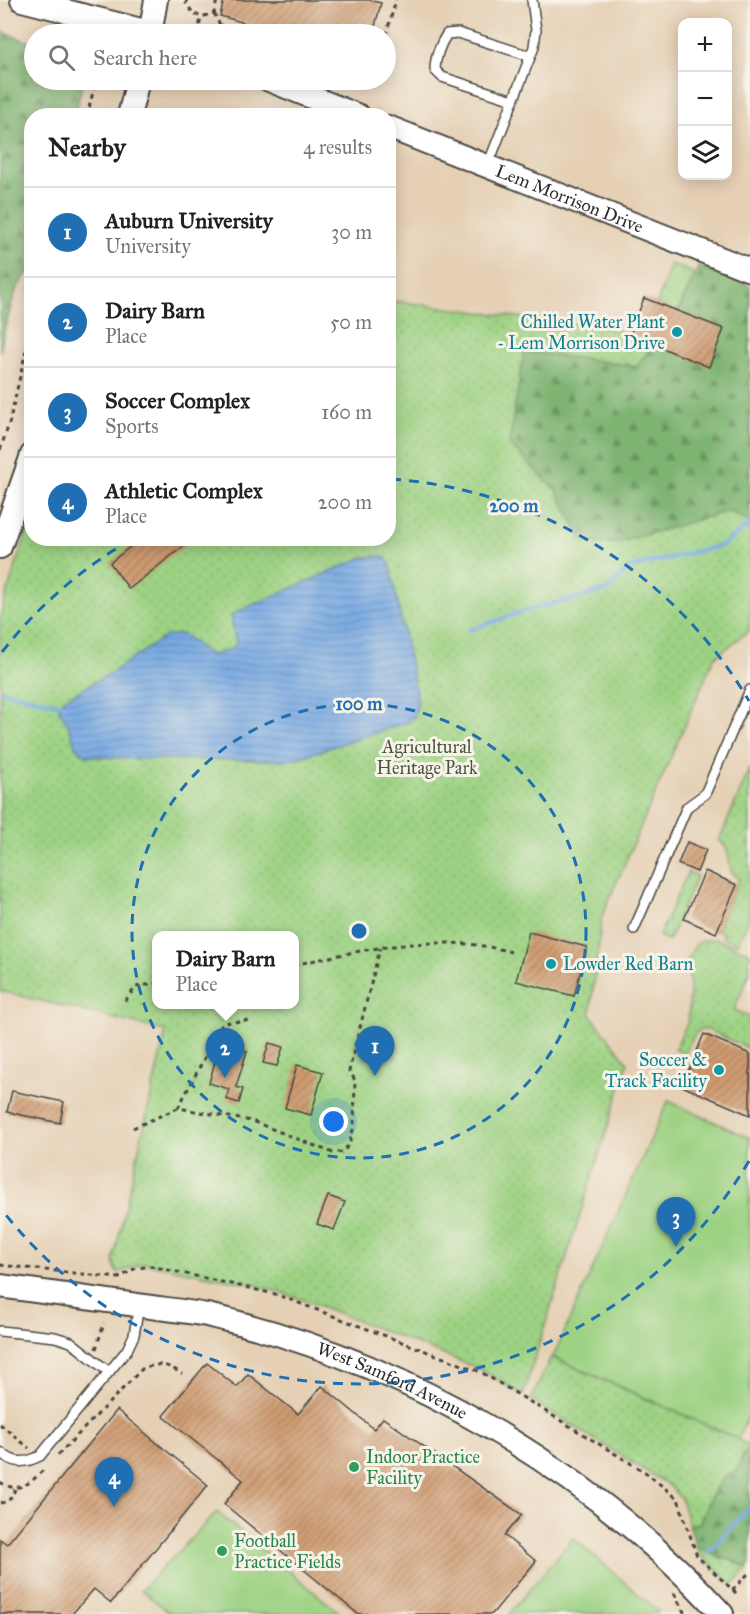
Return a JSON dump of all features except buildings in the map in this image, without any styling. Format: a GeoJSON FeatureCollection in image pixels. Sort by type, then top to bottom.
{"type":"FeatureCollection","features":[{"type":"Feature","properties":{"kind":"street"},"geometry":{"type":"LineString","coordinates":[[22,0],[114,24]]}},
{"type":"Feature","properties":{"kind":"street"},"geometry":{"type":"LineString","coordinates":[[153,24],[156,0]]}},
{"type":"Feature","properties":{"kind":"street"},"geometry":{"type":"LineString","coordinates":[[131,108],[136,90]]}},
{"type":"Feature","properties":{"kind":"street"},"geometry":{"type":"LineString","coordinates":[[293,90],[339,108]]}},
{"type":"Feature","properties":{"kind":"street","name":"Lem Morrison Drive"},"geometry":{"type":"LineString","coordinates":[[396,130],[750,270]]}},
{"type":"Feature","properties":{"kind":"street"},"geometry":{"type":"LineString","coordinates":[[0,547],[24,478]]}},
{"type":"Feature","properties":{"kind":"street","name":"West Samford Avenue"},"geometry":{"type":"LineString","coordinates":[[0,1286],[205,1315],[308,1344],[413,1387],[504,1436],[601,1503],[662,1554],[722,1614]]}},
{"type":"Feature","properties":{"kind":"lane"},"geometry":{"type":"LineString","coordinates":[[488,165],[530,56],[536,30],[532,0]]}},
{"type":"Feature","properties":{"kind":"lane"},"geometry":{"type":"LineString","coordinates":[[513,100],[442,77],[435,70],[435,63],[442,41],[447,34],[458,33],[530,56]]}},
{"type":"Feature","properties":{"kind":"lane"},"geometry":{"type":"LineString","coordinates":[[634,929],[687,807],[705,794],[750,690]]}},
{"type":"Feature","properties":{"kind":"lane"},"geometry":{"type":"LineString","coordinates":[[0,1452],[14,1460],[27,1463],[40,1456],[127,1350],[134,1335],[139,1305]]}},
{"type":"Feature","properties":{"kind":"lane"},"geometry":{"type":"LineString","coordinates":[[0,1331],[56,1337],[71,1342],[108,1372]]}},
{"type":"Feature","properties":{"kind":"path"},"geometry":{"type":"LineString","coordinates":[[187,0],[186,3],[193,13],[201,17],[214,13]]}},
{"type":"Feature","properties":{"kind":"path"},"geometry":{"type":"LineString","coordinates":[[218,0],[214,13],[220,24]]}},
{"type":"Feature","properties":{"kind":"path"},"geometry":{"type":"LineString","coordinates":[[389,24],[396,0]]}},
{"type":"Feature","properties":{"kind":"path"},"geometry":{"type":"LineString","coordinates":[[200,24],[201,17]]}},
{"type":"Feature","properties":{"kind":"path"},"geometry":{"type":"LineString","coordinates":[[89,108],[94,90]]}},
{"type":"Feature","properties":{"kind":"path"},"geometry":{"type":"LineString","coordinates":[[0,450],[9,423],[24,359]]}},
{"type":"Feature","properties":{"kind":"path"},"geometry":{"type":"LineString","coordinates":[[299,964],[380,948],[437,943],[487,945],[511,952]]}},
{"type":"Feature","properties":{"kind":"path"},"geometry":{"type":"LineString","coordinates":[[133,1128],[178,1108],[252,1121],[333,1154],[344,1152],[354,1126],[355,1080],[349,1071],[380,948]]}},
{"type":"Feature","properties":{"kind":"path"},"geometry":{"type":"LineString","coordinates":[[125,1000],[136,987],[152,984]]}},
{"type":"Feature","properties":{"kind":"path"},"geometry":{"type":"LineString","coordinates":[[178,1108],[223,1023],[252,1020]]}},
{"type":"Feature","properties":{"kind":"path"},"geometry":{"type":"LineString","coordinates":[[91,1358],[104,1323]]}},
{"type":"Feature","properties":{"kind":"path"},"geometry":{"type":"LineString","coordinates":[[0,1482],[15,1488],[29,1484],[142,1369],[156,1364],[169,1366],[182,1374]]}},
{"type":"Feature","properties":{"kind":"path"},"geometry":{"type":"LineString","coordinates":[[0,1424],[49,1464]]}},
{"type":"Feature","properties":{"kind":"path"},"geometry":{"type":"LineString","coordinates":[[0,1503],[6,1503],[11,1498],[15,1488]]}},
{"type":"Feature","properties":{"kind":"path"},"geometry":{"type":"LineString","coordinates":[[734,1592],[750,1572]]}},
{"type":"Feature","properties":{"kind":"shaded area"},"geometry":{"type":"Polygon","coordinates":[[[0,0],[750,0],[750,1614],[0,1614],[0,0]]]}},
{"type":"Feature","properties":{"kind":"green space"},"geometry":{"type":"Polygon","coordinates":[[[0,32],[24,40],[24,90],[81,90],[77,108],[24,108],[24,278],[17,288],[0,352],[0,32]]]}},
{"type":"Feature","properties":{"kind":"green space","name":"Agricultural Heritage Park"},"geometry":{"type":"Polygon","coordinates":[[[671,264],[750,297],[750,630],[714,658],[602,916],[590,1014],[628,1063],[523,1395],[482,1370],[308,1301],[255,1285],[144,1263],[117,1273],[113,1261],[166,1031],[0,991],[0,614],[24,540],[24,546],[396,546],[396,301],[646,334],[671,264]]]}},
{"type":"Feature","properties":{"kind":"green space"},"geometry":{"type":"Polygon","coordinates":[[[699,266],[750,286],[750,522],[729,511],[616,543],[584,543],[557,491],[509,444],[524,351],[637,366],[678,311],[699,266]]]}},
{"type":"Feature","properties":{"kind":"green space"},"geometry":{"type":"Polygon","coordinates":[[[750,768],[750,916],[738,944],[722,937],[724,933],[717,931],[739,879],[731,871],[727,850],[719,841],[750,768]]]}},
{"type":"Feature","properties":{"kind":"green space"},"geometry":{"type":"Polygon","coordinates":[[[688,872],[697,876],[669,940],[659,936],[688,872]]]}},
{"type":"Feature","properties":{"kind":"green space"},"geometry":{"type":"Polygon","coordinates":[[[717,939],[750,953],[750,972],[734,1010],[750,1017],[750,1049],[706,1029],[701,1029],[694,1035],[685,1053],[675,1049],[688,1021],[690,991],[688,958],[696,945],[702,941],[717,939]]]}},
{"type":"Feature","properties":{"kind":"green space"},"geometry":{"type":"Polygon","coordinates":[[[668,1101],[750,1138],[750,1412],[738,1439],[553,1357],[668,1101]]]}},
{"type":"Feature","properties":{"kind":"green space"},"geometry":{"type":"Polygon","coordinates":[[[551,1357],[738,1439],[750,1447],[743,1456],[737,1471],[724,1478],[713,1492],[700,1523],[689,1525],[681,1499],[670,1486],[531,1400],[551,1357]]]}},
{"type":"Feature","properties":{"kind":"green space"},"geometry":{"type":"Polygon","coordinates":[[[750,1448],[750,1564],[746,1567],[696,1546],[689,1525],[700,1523],[709,1500],[719,1484],[730,1473],[737,1471],[743,1456],[750,1448]]]}},
{"type":"Feature","properties":{"kind":"green space","name":"Football Practice Fields"},"geometry":{"type":"Polygon","coordinates":[[[217,1512],[341,1614],[171,1614],[141,1590],[217,1512]]]}},
{"type":"Feature","properties":{"kind":"green space"},"geometry":{"type":"Polygon","coordinates":[[[573,1538],[658,1612],[656,1614],[509,1614],[573,1538]]]}},
{"type":"Feature","properties":{"kind":"green space"},"geometry":{"type":"Polygon","coordinates":[[[696,1546],[748,1568],[734,1583],[730,1583],[700,1555],[696,1546]]]}},
{"type":"Feature","properties":{"kind":"water"},"geometry":{"type":"Polygon","coordinates":[[[382,556],[390,565],[418,702],[414,717],[408,722],[298,758],[281,760],[138,759],[88,756],[76,748],[67,722],[59,710],[59,704],[64,699],[111,673],[166,636],[182,634],[213,655],[233,648],[236,642],[231,617],[234,613],[364,557],[382,556]]]}},
{"type":"Feature","properties":{"kind":"waterway"},"geometry":{"type":"LineString","coordinates":[[470,630],[526,610],[609,589],[627,570],[723,545],[750,524]]}},
{"type":"Feature","properties":{"kind":"waterway"},"geometry":{"type":"LineString","coordinates":[[3,691],[59,704]]}},
{"type":"Feature","properties":{"kind":"waterway"},"geometry":{"type":"LineString","coordinates":[[709,1552],[750,1507]]}},
{"type":"Feature","properties":{"kind":"place","name":"Chilled Water Plant - Lem Morrison Drive"},"geometry":{"type":"Point","coordinates":[677,332]}},
{"type":"Feature","properties":{"kind":"place","name":"Lowder Red Barn"},"geometry":{"type":"Point","coordinates":[551,964]}},
{"type":"Feature","properties":{"kind":"place","name":"Soccer & Track Facility"},"geometry":{"type":"Point","coordinates":[719,1070]}},
{"type":"Feature","properties":{"kind":"place","name":"Auburn University"},"geometry":{"type":"Point","coordinates":[375,1076]}},
{"type":"Feature","properties":{"kind":"place","name":"Dairy Barn"},"geometry":{"type":"Point","coordinates":[225,1078]}},
{"type":"Feature","properties":{"kind":"place","name":"Soccer Complex"},"geometry":{"type":"Point","coordinates":[676,1247]}},
{"type":"Feature","properties":{"kind":"place","name":"Indoor Practice Facility"},"geometry":{"type":"Point","coordinates":[354,1467]}},
{"type":"Feature","properties":{"kind":"place","name":"Athletic Complex"},"geometry":{"type":"Point","coordinates":[114,1507]}},
{"type":"Feature","properties":{"kind":"place","name":"Football Practice Fields"},"geometry":{"type":"Point","coordinates":[222,1551]}}]}
